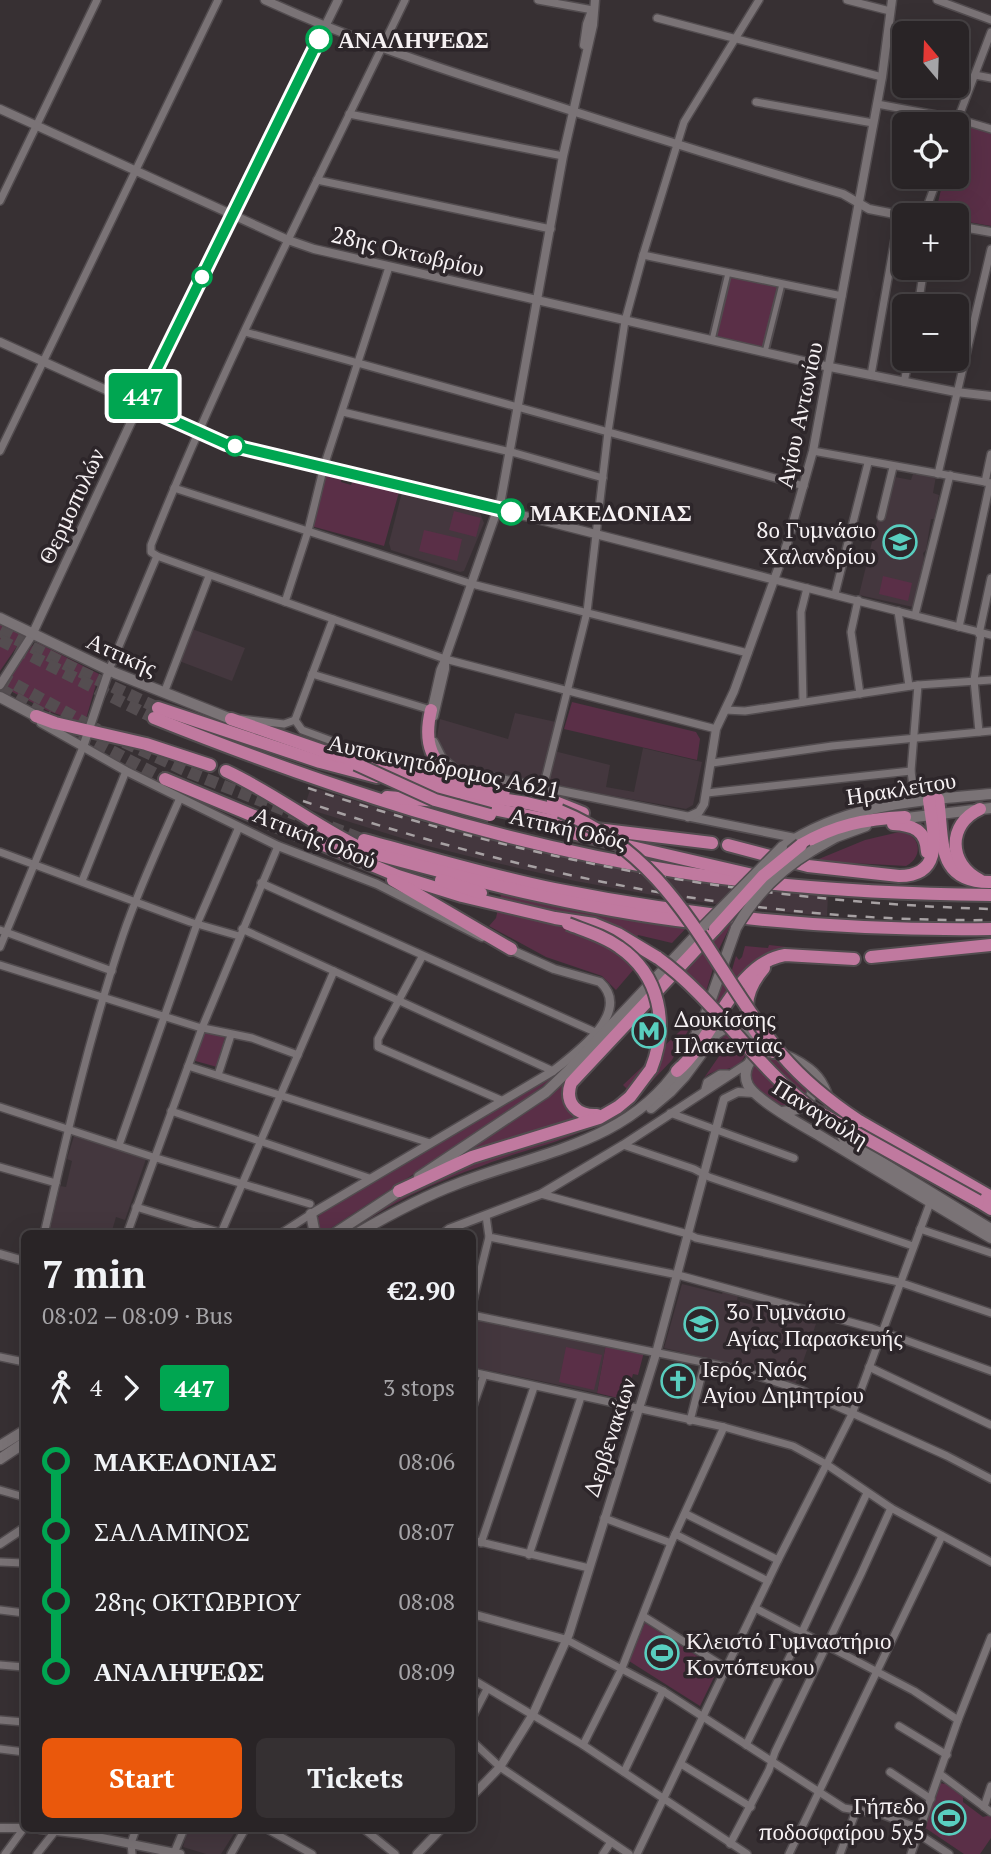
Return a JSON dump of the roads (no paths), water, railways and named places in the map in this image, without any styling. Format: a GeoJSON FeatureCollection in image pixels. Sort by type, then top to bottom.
{"type":"FeatureCollection","features":[{"type":"Feature","properties":{"kind":"highway"},"geometry":{"type":"LineString","coordinates":[[431,710],[427,732],[435,759],[443,770],[463,784]]}},
{"type":"Feature","properties":{"kind":"highway","name":"Αττική Οδός"},"geometry":{"type":"LineString","coordinates":[[156,713],[224,746],[352,792],[456,823],[590,855],[680,872],[794,886],[871,891],[990,886]]}},
{"type":"Feature","properties":{"kind":"highway","name":"Αυτοκινητόδρομος Α621"},"geometry":{"type":"LineString","coordinates":[[156,713],[320,762],[418,787],[561,808],[600,830],[626,848],[650,871],[687,916],[784,1057],[823,1094],[859,1121],[984,1197],[991,1209]]}},
{"type":"Feature","properties":{"kind":"highway"},"geometry":{"type":"LineString","coordinates":[[36,716],[146,744],[210,765]]}},
{"type":"Feature","properties":{"kind":"highway"},"geometry":{"type":"LineString","coordinates":[[231,719],[334,754],[412,776],[520,794],[561,808]]}},
{"type":"Feature","properties":{"kind":"highway"},"geometry":{"type":"LineString","coordinates":[[334,754],[435,800],[794,886]]}},
{"type":"Feature","properties":{"kind":"highway"},"geometry":{"type":"LineString","coordinates":[[226,771],[366,852],[511,949]]}},
{"type":"Feature","properties":{"kind":"highway"},"geometry":{"type":"LineString","coordinates":[[165,779],[404,867],[569,920],[625,951],[647,975],[657,997],[660,1018],[657,1049],[650,1069],[633,1094],[599,1118],[472,1157],[399,1191]]}},
{"type":"Feature","properties":{"kind":"highway"},"geometry":{"type":"LineString","coordinates":[[352,792],[414,801],[469,804],[588,828],[712,842]]}},
{"type":"Feature","properties":{"kind":"highway"},"geometry":{"type":"LineString","coordinates":[[933,799],[943,849],[951,868],[968,880],[990,886]]}},
{"type":"Feature","properties":{"kind":"highway"},"geometry":{"type":"LineString","coordinates":[[985,808],[969,815],[961,825],[954,847],[964,867],[990,886]]}},
{"type":"Feature","properties":{"kind":"highway"},"geometry":{"type":"LineString","coordinates":[[728,845],[807,866],[908,876],[922,871],[931,858],[935,814]]}},
{"type":"Feature","properties":{"kind":"highway"},"geometry":{"type":"LineString","coordinates":[[611,1112],[590,1115],[578,1111],[569,1097],[571,1083],[710,927],[763,876],[803,844],[853,822],[905,817]]}},
{"type":"Feature","properties":{"kind":"highway"},"geometry":{"type":"LineString","coordinates":[[873,824],[904,825],[921,832],[926,843],[926,858],[918,869],[908,876]]}},
{"type":"Feature","properties":{"kind":"highway"},"geometry":{"type":"LineString","coordinates":[[366,852],[462,896],[569,920]]}},
{"type":"Feature","properties":{"kind":"highway"},"geometry":{"type":"LineString","coordinates":[[366,852],[552,888],[724,917],[798,924],[991,929]]}},
{"type":"Feature","properties":{"kind":"highway","name":"Αυτοκινητόδρομος Α621"},"geometry":{"type":"LineString","coordinates":[[569,920],[588,922],[618,934],[672,968],[769,1072],[811,1108],[984,1197]]}},
{"type":"Feature","properties":{"kind":"highway"},"geometry":{"type":"LineString","coordinates":[[871,957],[991,945]]}},
{"type":"Feature","properties":{"kind":"highway"},"geometry":{"type":"LineString","coordinates":[[677,1071],[700,1046],[746,977],[772,959],[796,954],[854,959]]}},
{"type":"Feature","properties":{"kind":"highway"},"geometry":{"type":"LineString","coordinates":[[772,959],[752,984],[747,1004],[752,1029],[774,1052]]}},
{"type":"Feature","properties":{"kind":"main road","name":"Αττικής"},"geometry":{"type":"LineString","coordinates":[[0,618],[109,670],[231,719]]}},
{"type":"Feature","properties":{"kind":"main road","name":"Αττικής Οδού"},"geometry":{"type":"LineString","coordinates":[[0,697],[36,716]]}},
{"type":"Feature","properties":{"kind":"main road","name":"Ηρακλείτου"},"geometry":{"type":"LineString","coordinates":[[803,844],[834,818],[860,810],[991,794]]}},
{"type":"Feature","properties":{"kind":"main road","name":"Ηρακλείτου"},"geometry":{"type":"LineString","coordinates":[[710,927],[782,847],[836,837],[873,824],[905,817],[985,808]]}},
{"type":"Feature","properties":{"kind":"main road"},"geometry":{"type":"LineString","coordinates":[[629,1118],[649,1103],[677,1071],[706,1013],[736,928],[751,904],[803,844]]}},
{"type":"Feature","properties":{"kind":"main road"},"geometry":{"type":"LineString","coordinates":[[340,1230],[546,1092],[710,927]]}},
{"type":"Feature","properties":{"kind":"main road"},"geometry":{"type":"LineString","coordinates":[[364,1230],[434,1193],[592,1138],[645,1112],[670,1092],[716,1034],[723,1029],[739,1027],[749,1034],[754,1047],[751,1060]]}},
{"type":"Feature","properties":{"kind":"main road","name":"Παναγούλη"},"geometry":{"type":"LineString","coordinates":[[991,1229],[844,1139],[836,1125],[824,1086],[809,1069],[786,1055],[774,1052],[763,1053],[751,1060],[746,1076],[754,1093],[781,1112],[991,1238]]}},
{"type":"Feature","properties":{"kind":"main road"},"geometry":{"type":"LineString","coordinates":[[781,1112],[798,1110],[808,1101],[814,1090],[809,1069]]}},
{"type":"Feature","properties":{"kind":"main road"},"geometry":{"type":"LineString","coordinates":[[312,1210],[314,1230]]}},
{"type":"Feature","properties":{"kind":"main road"},"geometry":{"type":"LineString","coordinates":[[0,1446],[21,1433]]}},
{"type":"Feature","properties":{"kind":"main road"},"geometry":{"type":"LineString","coordinates":[[0,1459],[21,1445]]}},
{"type":"Feature","properties":{"kind":"street"},"geometry":{"type":"LineString","coordinates":[[0,201],[97,0]]}},
{"type":"Feature","properties":{"kind":"street"},"geometry":{"type":"LineString","coordinates":[[0,451],[218,0]]}},
{"type":"Feature","properties":{"kind":"street"},"geometry":{"type":"LineString","coordinates":[[265,0],[382,49],[573,112],[843,194],[869,209],[892,214]]}},
{"type":"Feature","properties":{"kind":"street","name":"Θερμοπυλών"},"geometry":{"type":"LineString","coordinates":[[0,685],[32,635],[139,405],[338,0]]}},
{"type":"Feature","properties":{"kind":"street"},"geometry":{"type":"LineString","coordinates":[[405,0],[197,432],[150,549],[157,556],[209,576],[445,659],[716,729]]}},
{"type":"Feature","properties":{"kind":"street"},"geometry":{"type":"LineString","coordinates":[[312,674],[431,710],[440,670],[498,510],[583,61],[587,24],[594,5],[538,0]]}},
{"type":"Feature","properties":{"kind":"street"},"geometry":{"type":"LineString","coordinates":[[543,788],[587,612],[608,432],[625,321],[675,144],[684,122],[759,0]]}},
{"type":"Feature","properties":{"kind":"street"},"geometry":{"type":"LineString","coordinates":[[847,0],[890,11]]}},
{"type":"Feature","properties":{"kind":"street","name":"Αγίου Αντωνίου"},"geometry":{"type":"LineString","coordinates":[[688,817],[703,807],[716,729],[775,580],[813,451],[882,77],[892,0]]}},
{"type":"Feature","properties":{"kind":"street"},"geometry":{"type":"LineString","coordinates":[[937,0],[991,20]]}},
{"type":"Feature","properties":{"kind":"street"},"geometry":{"type":"LineString","coordinates":[[657,18],[882,77]]}},
{"type":"Feature","properties":{"kind":"street"},"geometry":{"type":"LineString","coordinates":[[961,112],[991,32]]}},
{"type":"Feature","properties":{"kind":"street"},"geometry":{"type":"LineString","coordinates":[[975,75],[991,78]]}},
{"type":"Feature","properties":{"kind":"street"},"geometry":{"type":"LineString","coordinates":[[756,102],[873,123]]}},
{"type":"Feature","properties":{"kind":"street"},"geometry":{"type":"LineString","coordinates":[[877,104],[913,112]]}},
{"type":"Feature","properties":{"kind":"street","name":"28ης Οκτωβρίου"},"geometry":{"type":"LineString","coordinates":[[0,109],[288,240],[337,256],[829,367],[956,392],[991,396]]}},
{"type":"Feature","properties":{"kind":"street"},"geometry":{"type":"LineString","coordinates":[[349,114],[563,156]]}},
{"type":"Feature","properties":{"kind":"street"},"geometry":{"type":"LineString","coordinates":[[969,124],[991,129]]}},
{"type":"Feature","properties":{"kind":"street"},"geometry":{"type":"LineString","coordinates":[[317,180],[551,229]]}},
{"type":"Feature","properties":{"kind":"street"},"geometry":{"type":"LineString","coordinates":[[969,228],[991,232]]}},
{"type":"Feature","properties":{"kind":"street"},"geometry":{"type":"LineString","coordinates":[[938,474],[991,249]]}},
{"type":"Feature","properties":{"kind":"street"},"geometry":{"type":"LineString","coordinates":[[643,256],[842,296]]}},
{"type":"Feature","properties":{"kind":"street"},"geometry":{"type":"LineString","coordinates":[[285,602],[308,531],[324,466],[389,267]]}},
{"type":"Feature","properties":{"kind":"street"},"geometry":{"type":"LineString","coordinates":[[871,375],[892,267]]}},
{"type":"Feature","properties":{"kind":"street"},"geometry":{"type":"LineString","coordinates":[[712,340],[728,273]]}},
{"type":"Feature","properties":{"kind":"street"},"geometry":{"type":"LineString","coordinates":[[765,352],[782,284]]}},
{"type":"Feature","properties":{"kind":"street"},"geometry":{"type":"LineString","coordinates":[[982,288],[991,290]]}},
{"type":"Feature","properties":{"kind":"street"},"geometry":{"type":"LineString","coordinates":[[245,331],[804,486]]}},
{"type":"Feature","properties":{"kind":"street"},"geometry":{"type":"LineString","coordinates":[[0,342],[226,444],[324,466],[991,635]]}},
{"type":"Feature","properties":{"kind":"street"},"geometry":{"type":"LineString","coordinates":[[904,382],[906,371]]}},
{"type":"Feature","properties":{"kind":"street"},"geometry":{"type":"LineString","coordinates":[[343,412],[603,478]]}},
{"type":"Feature","properties":{"kind":"street"},"geometry":{"type":"LineString","coordinates":[[813,451],[989,483]]}},
{"type":"Feature","properties":{"kind":"street"},"geometry":{"type":"LineString","coordinates":[[959,627],[989,483],[991,454]]}},
{"type":"Feature","properties":{"kind":"street"},"geometry":{"type":"LineString","coordinates":[[835,594],[868,463]]}},
{"type":"Feature","properties":{"kind":"street"},"geometry":{"type":"LineString","coordinates":[[881,517],[893,467]]}},
{"type":"Feature","properties":{"kind":"street"},"geometry":{"type":"LineString","coordinates":[[915,615],[950,475]]}},
{"type":"Feature","properties":{"kind":"street"},"geometry":{"type":"LineString","coordinates":[[174,488],[472,584],[748,653]]}},
{"type":"Feature","properties":{"kind":"street"},"geometry":{"type":"LineString","coordinates":[[0,947],[3,931],[83,747],[109,670],[157,556]]}},
{"type":"Feature","properties":{"kind":"street"},"geometry":{"type":"LineString","coordinates":[[164,693],[209,576]]}},
{"type":"Feature","properties":{"kind":"street"},"geometry":{"type":"LineString","coordinates":[[979,732],[974,680],[991,578]]}},
{"type":"Feature","properties":{"kind":"street"},"geometry":{"type":"LineString","coordinates":[[803,702],[801,612],[807,588]]}},
{"type":"Feature","properties":{"kind":"street"},"geometry":{"type":"LineString","coordinates":[[858,600],[851,632],[860,694]]}},
{"type":"Feature","properties":{"kind":"street"},"geometry":{"type":"LineString","coordinates":[[898,611],[913,685],[914,738],[911,771],[914,794]]}},
{"type":"Feature","properties":{"kind":"street"},"geometry":{"type":"LineString","coordinates":[[231,719],[256,719],[284,724],[295,720],[333,619]]}},
{"type":"Feature","properties":{"kind":"street"},"geometry":{"type":"LineString","coordinates":[[445,659],[432,730],[442,758],[456,770],[688,817],[803,844]]}},
{"type":"Feature","properties":{"kind":"street"},"geometry":{"type":"LineString","coordinates":[[725,710],[745,711],[913,685],[991,680]]}},
{"type":"Feature","properties":{"kind":"street","name":"Αττικής Οδού"},"geometry":{"type":"LineString","coordinates":[[36,716],[40,722],[126,771],[278,846],[377,884],[470,933],[554,968],[596,980],[610,995],[611,1005],[607,1019],[595,1032]]}},
{"type":"Feature","properties":{"kind":"street"},"geometry":{"type":"LineString","coordinates":[[295,720],[302,730],[355,750]]}},
{"type":"Feature","properties":{"kind":"street"},"geometry":{"type":"LineString","coordinates":[[712,763],[822,747],[991,731]]}},
{"type":"Feature","properties":{"kind":"street"},"geometry":{"type":"LineString","coordinates":[[82,881],[126,771]]}},
{"type":"Feature","properties":{"kind":"street"},"geometry":{"type":"LineString","coordinates":[[706,793],[911,771]]}},
{"type":"Feature","properties":{"kind":"street"},"geometry":{"type":"LineString","coordinates":[[45,1230],[67,1129],[112,971],[135,901],[180,798]]}},
{"type":"Feature","properties":{"kind":"street"},"geometry":{"type":"LineString","coordinates":[[119,1145],[197,924],[239,827]]}},
{"type":"Feature","properties":{"kind":"street"},"geometry":{"type":"LineString","coordinates":[[128,1230],[202,1028],[278,846]]}},
{"type":"Feature","properties":{"kind":"street"},"geometry":{"type":"LineString","coordinates":[[0,852],[197,924],[241,932],[400,999],[553,1071]]}},
{"type":"Feature","properties":{"kind":"street"},"geometry":{"type":"LineString","coordinates":[[261,883],[595,1032],[553,1071],[312,1210],[285,1230]]}},
{"type":"Feature","properties":{"kind":"street"},"geometry":{"type":"LineString","coordinates":[[3,931],[112,971]]}},
{"type":"Feature","properties":{"kind":"street"},"geometry":{"type":"LineString","coordinates":[[422,957],[377,1044],[380,1049],[501,1100]]}},
{"type":"Feature","properties":{"kind":"street"},"geometry":{"type":"LineString","coordinates":[[0,965],[202,1028],[252,1038],[298,1055]]}},
{"type":"Feature","properties":{"kind":"street"},"geometry":{"type":"LineString","coordinates":[[223,1230],[334,971]]}},
{"type":"Feature","properties":{"kind":"street"},"geometry":{"type":"LineString","coordinates":[[218,1075],[231,1035]]}},
{"type":"Feature","properties":{"kind":"street"},"geometry":{"type":"LineString","coordinates":[[448,1230],[541,1194],[623,1145],[751,1060]]}},
{"type":"Feature","properties":{"kind":"street"},"geometry":{"type":"LineString","coordinates":[[188,1066],[430,1143]]}},
{"type":"Feature","properties":{"kind":"street"},"geometry":{"type":"LineString","coordinates":[[708,1088],[724,1098],[738,1092],[754,1093]]}},
{"type":"Feature","properties":{"kind":"street","name":"Δερβενακίων"},"geometry":{"type":"LineString","coordinates":[[476,1792],[500,1767],[533,1714],[567,1640],[656,1353],[724,1098]]}},
{"type":"Feature","properties":{"kind":"street"},"geometry":{"type":"LineString","coordinates":[[0,1107],[312,1210]]}},
{"type":"Feature","properties":{"kind":"street"},"geometry":{"type":"LineString","coordinates":[[171,1111],[369,1178]]}},
{"type":"Feature","properties":{"kind":"street"},"geometry":{"type":"LineString","coordinates":[[670,1113],[794,1158]]}},
{"type":"Feature","properties":{"kind":"street"},"geometry":{"type":"LineString","coordinates":[[623,1145],[913,1246]]}},
{"type":"Feature","properties":{"kind":"street"},"geometry":{"type":"LineString","coordinates":[[0,1167],[56,1183]]}},
{"type":"Feature","properties":{"kind":"street"},"geometry":{"type":"LineString","coordinates":[[541,1194],[696,1238],[899,1282],[991,1313]]}},
{"type":"Feature","properties":{"kind":"street"},"geometry":{"type":"LineString","coordinates":[[637,1854],[778,1560],[852,1414],[930,1203]]}},
{"type":"Feature","properties":{"kind":"street"},"geometry":{"type":"LineString","coordinates":[[136,1207],[212,1230]]}},
{"type":"Feature","properties":{"kind":"street"},"geometry":{"type":"LineString","coordinates":[[476,1289],[489,1237],[486,1216]]}},
{"type":"Feature","properties":{"kind":"street"},"geometry":{"type":"LineString","coordinates":[[920,1229],[991,1253]]}},
{"type":"Feature","properties":{"kind":"street"},"geometry":{"type":"LineString","coordinates":[[489,1237],[678,1275],[882,1331],[991,1371]]}},
{"type":"Feature","properties":{"kind":"street"},"geometry":{"type":"LineString","coordinates":[[0,1254],[21,1260]]}},
{"type":"Feature","properties":{"kind":"street"},"geometry":{"type":"LineString","coordinates":[[476,1316],[737,1369],[803,1391],[947,1456],[991,1479]]}},
{"type":"Feature","properties":{"kind":"street"},"geometry":{"type":"LineString","coordinates":[[0,1357],[21,1360]]}},
{"type":"Feature","properties":{"kind":"street"},"geometry":{"type":"LineString","coordinates":[[690,1420],[705,1362]]}},
{"type":"Feature","properties":{"kind":"street"},"geometry":{"type":"LineString","coordinates":[[869,1367],[991,1425]]}},
{"type":"Feature","properties":{"kind":"street"},"geometry":{"type":"LineString","coordinates":[[476,1373],[724,1427],[793,1446],[826,1464],[891,1508],[991,1562]]}},
{"type":"Feature","properties":{"kind":"street"},"geometry":{"type":"LineString","coordinates":[[476,1398],[484,1375]]}},
{"type":"Feature","properties":{"kind":"street"},"geometry":{"type":"LineString","coordinates":[[481,1543],[534,1387]]}},
{"type":"Feature","properties":{"kind":"street"},"geometry":{"type":"LineString","coordinates":[[529,1555],[582,1397]]}},
{"type":"Feature","properties":{"kind":"street"},"geometry":{"type":"LineString","coordinates":[[583,1745],[622,1668],[671,1543],[724,1427]]}},
{"type":"Feature","properties":{"kind":"street"},"geometry":{"type":"LineString","coordinates":[[0,1490],[21,1496]]}},
{"type":"Feature","properties":{"kind":"street"},"geometry":{"type":"LineString","coordinates":[[746,1745],[867,1493]]}},
{"type":"Feature","properties":{"kind":"street"},"geometry":{"type":"LineString","coordinates":[[730,1844],[751,1807],[891,1508]]}},
{"type":"Feature","properties":{"kind":"street"},"geometry":{"type":"LineString","coordinates":[[686,1514],[778,1560]]}},
{"type":"Feature","properties":{"kind":"street"},"geometry":{"type":"LineString","coordinates":[[604,1518],[671,1543]]}},
{"type":"Feature","properties":{"kind":"street"},"geometry":{"type":"LineString","coordinates":[[0,1544],[21,1530]]}},
{"type":"Feature","properties":{"kind":"street"},"geometry":{"type":"LineString","coordinates":[[675,1534],[768,1581]]}},
{"type":"Feature","properties":{"kind":"street"},"geometry":{"type":"LineString","coordinates":[[789,1854],[942,1536]]}},
{"type":"Feature","properties":{"kind":"street"},"geometry":{"type":"LineString","coordinates":[[476,1541],[589,1568]]}},
{"type":"Feature","properties":{"kind":"street"},"geometry":{"type":"LineString","coordinates":[[0,1562],[21,1563]]}},
{"type":"Feature","properties":{"kind":"street"},"geometry":{"type":"LineString","coordinates":[[755,1608],[915,1691],[958,1720]]}},
{"type":"Feature","properties":{"kind":"street"},"geometry":{"type":"LineString","coordinates":[[0,1610],[21,1613]]}},
{"type":"Feature","properties":{"kind":"street"},"geometry":{"type":"LineString","coordinates":[[476,1615],[567,1640],[663,1691],[841,1806],[881,1814],[913,1826],[923,1837],[949,1854]]}},
{"type":"Feature","properties":{"kind":"street"},"geometry":{"type":"LineString","coordinates":[[643,1616],[726,1668]]}},
{"type":"Feature","properties":{"kind":"street"},"geometry":{"type":"LineString","coordinates":[[911,1854],[958,1720],[991,1637]]}},
{"type":"Feature","properties":{"kind":"street"},"geometry":{"type":"LineString","coordinates":[[0,1665],[21,1667]]}},
{"type":"Feature","properties":{"kind":"street"},"geometry":{"type":"LineString","coordinates":[[476,1682],[583,1745],[747,1854]]}},
{"type":"Feature","properties":{"kind":"street"},"geometry":{"type":"LineString","coordinates":[[476,1710],[487,1689]]}},
{"type":"Feature","properties":{"kind":"street"},"geometry":{"type":"LineString","coordinates":[[624,1772],[663,1691]]}},
{"type":"Feature","properties":{"kind":"street"},"geometry":{"type":"LineString","coordinates":[[0,1720],[21,1722]]}},
{"type":"Feature","properties":{"kind":"street"},"geometry":{"type":"LineString","coordinates":[[899,1726],[947,1755]]}},
{"type":"Feature","properties":{"kind":"street"},"geometry":{"type":"LineString","coordinates":[[476,1745],[500,1767],[629,1854]]}},
{"type":"Feature","properties":{"kind":"street"},"geometry":{"type":"LineString","coordinates":[[0,1749],[21,1752]]}},
{"type":"Feature","properties":{"kind":"street"},"geometry":{"type":"LineString","coordinates":[[681,1764],[751,1807]]}},
{"type":"Feature","properties":{"kind":"street"},"geometry":{"type":"LineString","coordinates":[[890,1772],[931,1799]]}},
{"type":"Feature","properties":{"kind":"street"},"geometry":{"type":"LineString","coordinates":[[940,1774],[988,1810],[991,1786]]}},
{"type":"Feature","properties":{"kind":"street"},"geometry":{"type":"LineString","coordinates":[[840,1854],[856,1811]]}},
{"type":"Feature","properties":{"kind":"street"},"geometry":{"type":"LineString","coordinates":[[0,1828],[21,1828]]}},
{"type":"Feature","properties":{"kind":"street"},"geometry":{"type":"LineString","coordinates":[[5,1854],[21,1832]]}},
{"type":"Feature","properties":{"kind":"street"},"geometry":{"type":"LineString","coordinates":[[37,1854],[54,1832]]}},
{"type":"Feature","properties":{"kind":"street"},"geometry":{"type":"LineString","coordinates":[[87,1832],[177,1853],[183,1832]]}},
{"type":"Feature","properties":{"kind":"street"},"geometry":{"type":"LineString","coordinates":[[132,1854],[131,1843],[135,1832]]}},
{"type":"Feature","properties":{"kind":"street"},"geometry":{"type":"LineString","coordinates":[[231,1854],[243,1832]]}},
{"type":"Feature","properties":{"kind":"street"},"geometry":{"type":"LineString","coordinates":[[272,1832],[312,1854]]}},
{"type":"Feature","properties":{"kind":"street"},"geometry":{"type":"LineString","coordinates":[[368,1832],[395,1854]]}},
{"type":"Feature","properties":{"kind":"street"},"geometry":{"type":"LineString","coordinates":[[417,1854],[438,1832]]}},
{"type":"Feature","properties":{"kind":"street"},"geometry":{"type":"LineString","coordinates":[[603,1854],[611,1842]]}},
{"type":"Feature","properties":{"kind":"tunnel"},"geometry":{"type":"LineString","coordinates":[[0,631],[158,708]]}},
{"type":"Feature","properties":{"kind":"tunnel"},"geometry":{"type":"LineString","coordinates":[[0,640],[154,718]]}},
{"type":"Feature","properties":{"kind":"tunnel"},"geometry":{"type":"LineString","coordinates":[[0,676],[98,730]]}},
{"type":"Feature","properties":{"kind":"tunnel"},"geometry":{"type":"LineString","coordinates":[[0,689],[48,717]]}},
{"type":"Feature","properties":{"kind":"tunnel"},"geometry":{"type":"LineString","coordinates":[[64,726],[165,779]]}},
{"type":"Feature","properties":{"kind":"tunnel"},"geometry":{"type":"LineString","coordinates":[[124,742],[191,773],[297,815]]}},
{"type":"Feature","properties":{"kind":"tunnel"},"geometry":{"type":"LineString","coordinates":[[331,827],[364,840]]}},
{"type":"Feature","properties":{"kind":"railway"},"geometry":{"type":"LineString","coordinates":[[308,788],[476,837],[645,874],[816,898],[991,909]]}},
{"type":"Feature","properties":{"kind":"railway"},"geometry":{"type":"LineString","coordinates":[[303,801],[471,851],[642,889],[816,913],[904,919],[991,920]]}},
{"type":"Feature","properties":{"kind":"place","name":"ΑΝΑΛΗΨΕΩΣ"},"geometry":{"type":"Point","coordinates":[319,39]}},
{"type":"Feature","properties":{"kind":"place","name":"ΜΑΚΕΔΟΝΙΑΣ"},"geometry":{"type":"Point","coordinates":[511,512]}},
{"type":"Feature","properties":{"kind":"place","name":"8ο Γυμνάσιο Χαλανδρίου"},"geometry":{"type":"Point","coordinates":[900,542]}},
{"type":"Feature","properties":{"kind":"place","name":"Δουκίσσης Πλακεντίας"},"geometry":{"type":"Point","coordinates":[649,1031]}},
{"type":"Feature","properties":{"kind":"place","name":"3ο Γυμνάσιο Αγίας Παρασκευής"},"geometry":{"type":"Point","coordinates":[701,1324]}},
{"type":"Feature","properties":{"kind":"place","name":"Ιερός Ναός Αγίου Δημητρίου"},"geometry":{"type":"Point","coordinates":[678,1381]}},
{"type":"Feature","properties":{"kind":"place","name":"Κλειστό Γυμναστήριο Κοντόπευκου"},"geometry":{"type":"Point","coordinates":[662,1653]}},
{"type":"Feature","properties":{"kind":"place","name":"Γήπεδο ποδοσφαίρου 5χ5"},"geometry":{"type":"Point","coordinates":[949,1818]}}]}
